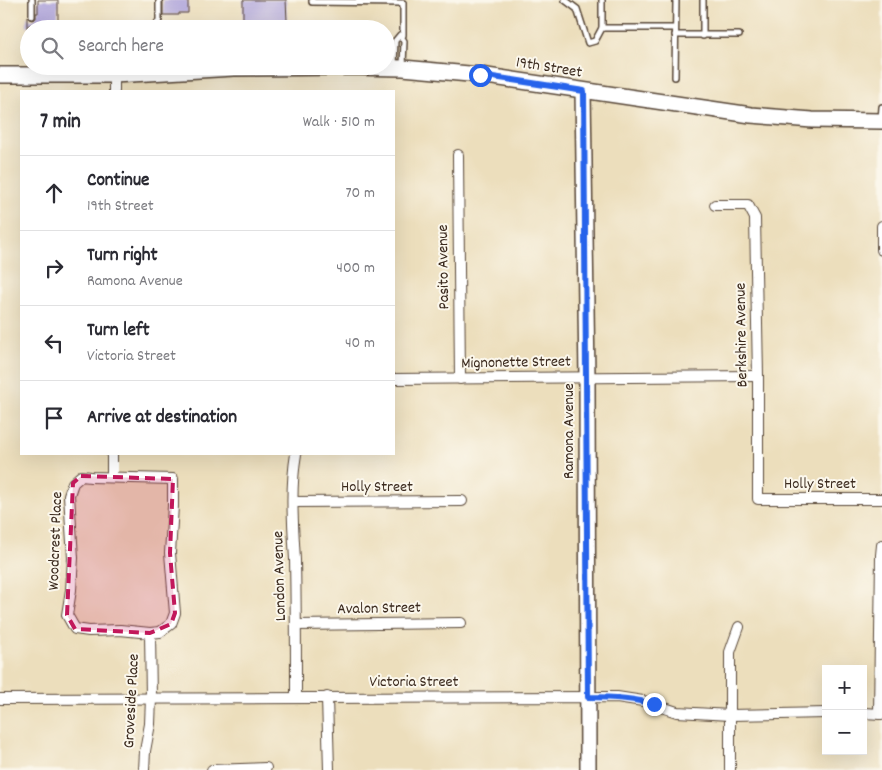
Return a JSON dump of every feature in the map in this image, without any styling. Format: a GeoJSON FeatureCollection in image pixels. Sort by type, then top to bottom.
{"type":"FeatureCollection","features":[{"type":"Feature","properties":{"kind":"main road","name":"19th Street"},"geometry":{"type":"LineString","coordinates":[[395,68],[438,70],[480,75],[751,115],[812,120],[882,116]]}},
{"type":"Feature","properties":{"kind":"main road","name":"19th Street"},"geometry":{"type":"LineString","coordinates":[[0,75],[114,75]]}},
{"type":"Feature","properties":{"kind":"main road","name":"Ramona Avenue"},"geometry":{"type":"LineString","coordinates":[[584,91],[588,770]]}},
{"type":"Feature","properties":{"kind":"street"},"geometry":{"type":"LineString","coordinates":[[114,75],[114,90]]}},
{"type":"Feature","properties":{"kind":"street","name":"Pasito Avenue"},"geometry":{"type":"LineString","coordinates":[[458,155],[460,379]]}},
{"type":"Feature","properties":{"kind":"street","name":"Berkshire Avenue"},"geometry":{"type":"LineString","coordinates":[[716,205],[748,205],[755,218],[758,499]]}},
{"type":"Feature","properties":{"kind":"street"},"geometry":{"type":"LineString","coordinates":[[882,226],[882,250]]}},
{"type":"Feature","properties":{"kind":"street","name":"Mignonette Street"},"geometry":{"type":"LineString","coordinates":[[395,379],[758,376]]}},
{"type":"Feature","properties":{"kind":"street"},"geometry":{"type":"LineString","coordinates":[[112,455],[112,477],[173,479],[170,553],[175,613],[171,624],[160,632],[150,632]]}},
{"type":"Feature","properties":{"kind":"street","name":"London Avenue"},"geometry":{"type":"LineString","coordinates":[[296,455],[293,474],[293,502],[296,697]]}},
{"type":"Feature","properties":{"kind":"street","name":"Woodcrest Place"},"geometry":{"type":"LineString","coordinates":[[112,477],[81,476],[73,483],[70,495],[73,558],[67,615],[74,628],[89,631],[120,630],[150,632]]}},
{"type":"Feature","properties":{"kind":"street","name":"Holly Street"},"geometry":{"type":"LineString","coordinates":[[758,499],[882,499]]}},
{"type":"Feature","properties":{"kind":"street","name":"Holly Street"},"geometry":{"type":"LineString","coordinates":[[293,502],[462,501]]}},
{"type":"Feature","properties":{"kind":"street"},"geometry":{"type":"LineString","coordinates":[[867,713],[881,714],[882,545]]}},
{"type":"Feature","properties":{"kind":"street","name":"Avalon Street"},"geometry":{"type":"LineString","coordinates":[[296,625],[461,623]]}},
{"type":"Feature","properties":{"kind":"street"},"geometry":{"type":"LineString","coordinates":[[730,770],[730,652],[739,627]]}},
{"type":"Feature","properties":{"kind":"street","name":"Groveside Place"},"geometry":{"type":"LineString","coordinates":[[144,770],[150,724],[150,632]]}},
{"type":"Feature","properties":{"kind":"street"},"geometry":{"type":"LineString","coordinates":[[328,697],[329,770]]}},
{"type":"Feature","properties":{"kind":"street","name":"Victoria Street"},"geometry":{"type":"LineString","coordinates":[[0,699],[616,697],[643,701],[678,712],[730,714],[822,713]]}},
{"type":"Feature","properties":{"kind":"street"},"geometry":{"type":"LineString","coordinates":[[214,770],[266,768]]}},
{"type":"Feature","properties":{"kind":"lane"},"geometry":{"type":"LineString","coordinates":[[32,0],[32,16]]}},
{"type":"Feature","properties":{"kind":"lane"},"geometry":{"type":"LineString","coordinates":[[158,20],[159,0]]}},
{"type":"Feature","properties":{"kind":"lane"},"geometry":{"type":"LineString","coordinates":[[312,0],[312,2],[403,3],[403,35]]}},
{"type":"Feature","properties":{"kind":"lane"},"geometry":{"type":"LineString","coordinates":[[564,0],[577,9],[588,42],[595,41],[602,28],[602,0]]}},
{"type":"Feature","properties":{"kind":"lane"},"geometry":{"type":"LineString","coordinates":[[675,77],[676,0]]}},
{"type":"Feature","properties":{"kind":"lane"},"geometry":{"type":"LineString","coordinates":[[703,0],[703,36]]}},
{"type":"Feature","properties":{"kind":"lane"},"geometry":{"type":"LineString","coordinates":[[602,28],[675,28]]}},
{"type":"Feature","properties":{"kind":"lane"},"geometry":{"type":"LineString","coordinates":[[400,35],[404,42],[398,68],[395,41],[400,35]]}},
{"type":"Feature","properties":{"kind":"lane"},"geometry":{"type":"LineString","coordinates":[[675,35],[739,35]]}},
{"type":"Feature","properties":{"kind":"highlighted area"},"geometry":{"type":"Polygon","coordinates":[[[81,476],[173,479],[170,553],[175,613],[171,624],[150,633],[75,629],[67,615],[73,483],[81,476]]]}},
{"type":"Feature","properties":{"kind":"building"},"geometry":{"type":"Polygon","coordinates":[[[38,0],[58,0],[58,20],[32,20],[36,18],[36,13],[38,13],[38,0]]]}},
{"type":"Feature","properties":{"kind":"building"},"geometry":{"type":"Polygon","coordinates":[[[163,0],[188,0],[188,13],[163,15],[163,0]]]}},
{"type":"Feature","properties":{"kind":"building"},"geometry":{"type":"Polygon","coordinates":[[[243,0],[286,0],[287,20],[243,20],[243,0]]]}},
{"type":"Feature","properties":{"kind":"route"},"geometry":{"type":"LineString","coordinates":[[480,75],[584,91],[588,697],[616,697],[654,704]]}}]}
